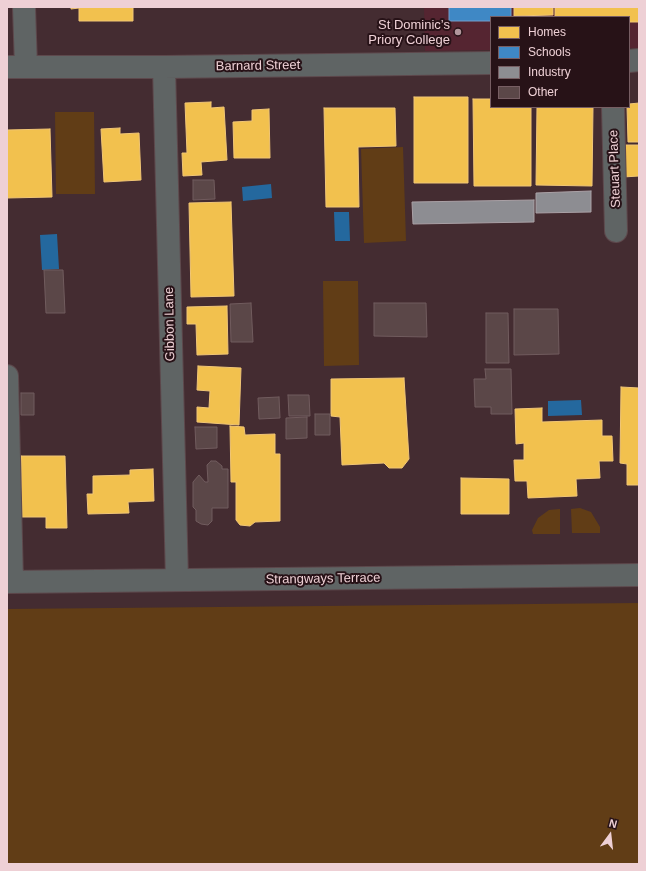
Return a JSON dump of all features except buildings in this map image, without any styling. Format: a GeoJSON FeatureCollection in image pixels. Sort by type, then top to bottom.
{"type":"FeatureCollection","features":[{"type":"Feature","properties":{"kind":"street"},"geometry":{"type":"LineString","coordinates":[[16,67],[24,7]]}},
{"type":"Feature","properties":{"kind":"street","name":"Barnard Street"},"geometry":{"type":"LineString","coordinates":[[16,67],[164,67],[490,63]]}},
{"type":"Feature","properties":{"kind":"street","name":"Gibbon Lane"},"geometry":{"type":"LineString","coordinates":[[164,67],[177,580]]}},
{"type":"Feature","properties":{"kind":"street","name":"Steuart Place"},"geometry":{"type":"LineString","coordinates":[[613,108],[616,231]]}},
{"type":"Feature","properties":{"kind":"street"},"geometry":{"type":"LineString","coordinates":[[7,376],[9,582]]}},
{"type":"Feature","properties":{"kind":"street","name":"Strangways Terrace"},"geometry":{"type":"LineString","coordinates":[[9,582],[639,575]]}},
{"type":"Feature","properties":{"kind":"shaded area","name":"St Dominic’s Priory College"},"geometry":{"type":"Polygon","coordinates":[[[424,7],[639,7],[639,48],[630,48],[630,16],[490,16],[490,50],[425,51],[424,7]]]}},
{"type":"Feature","properties":{"kind":"shaded area"},"geometry":{"type":"Polygon","coordinates":[[[55,112],[94,112],[95,194],[56,194],[55,112]]]}},
{"type":"Feature","properties":{"kind":"shaded area"},"geometry":{"type":"Polygon","coordinates":[[[403,147],[406,241],[364,243],[361,149],[403,147]]]}},
{"type":"Feature","properties":{"kind":"shaded area"},"geometry":{"type":"Polygon","coordinates":[[[323,281],[358,281],[359,365],[324,366],[323,281]]]}},
{"type":"Feature","properties":{"kind":"shaded area"},"geometry":{"type":"Polygon","coordinates":[[[580,508],[591,512],[600,527],[600,533],[572,533],[571,509],[580,508]]]}},
{"type":"Feature","properties":{"kind":"shaded area"},"geometry":{"type":"Polygon","coordinates":[[[560,509],[560,534],[533,534],[532,530],[538,518],[549,510],[560,509]]]}},
{"type":"Feature","properties":{"kind":"shaded area"},"geometry":{"type":"Polygon","coordinates":[[[639,603],[639,864],[7,864],[7,609],[639,603]]]}},
{"type":"Feature","properties":{"kind":"water"},"geometry":{"type":"Polygon","coordinates":[[[271,184],[272,198],[243,201],[242,187],[271,184]]]}},
{"type":"Feature","properties":{"kind":"water"},"geometry":{"type":"Polygon","coordinates":[[[334,212],[349,212],[350,241],[335,241],[334,212]]]}},
{"type":"Feature","properties":{"kind":"water"},"geometry":{"type":"Polygon","coordinates":[[[57,234],[59,269],[42,270],[40,235],[57,234]]]}},
{"type":"Feature","properties":{"kind":"water"},"geometry":{"type":"Polygon","coordinates":[[[581,400],[582,415],[548,416],[548,401],[581,400]]]}},
{"type":"Feature","properties":{"kind":"place","name":"St Dominic’s Priory College"},"geometry":{"type":"Point","coordinates":[458,32]}}]}
